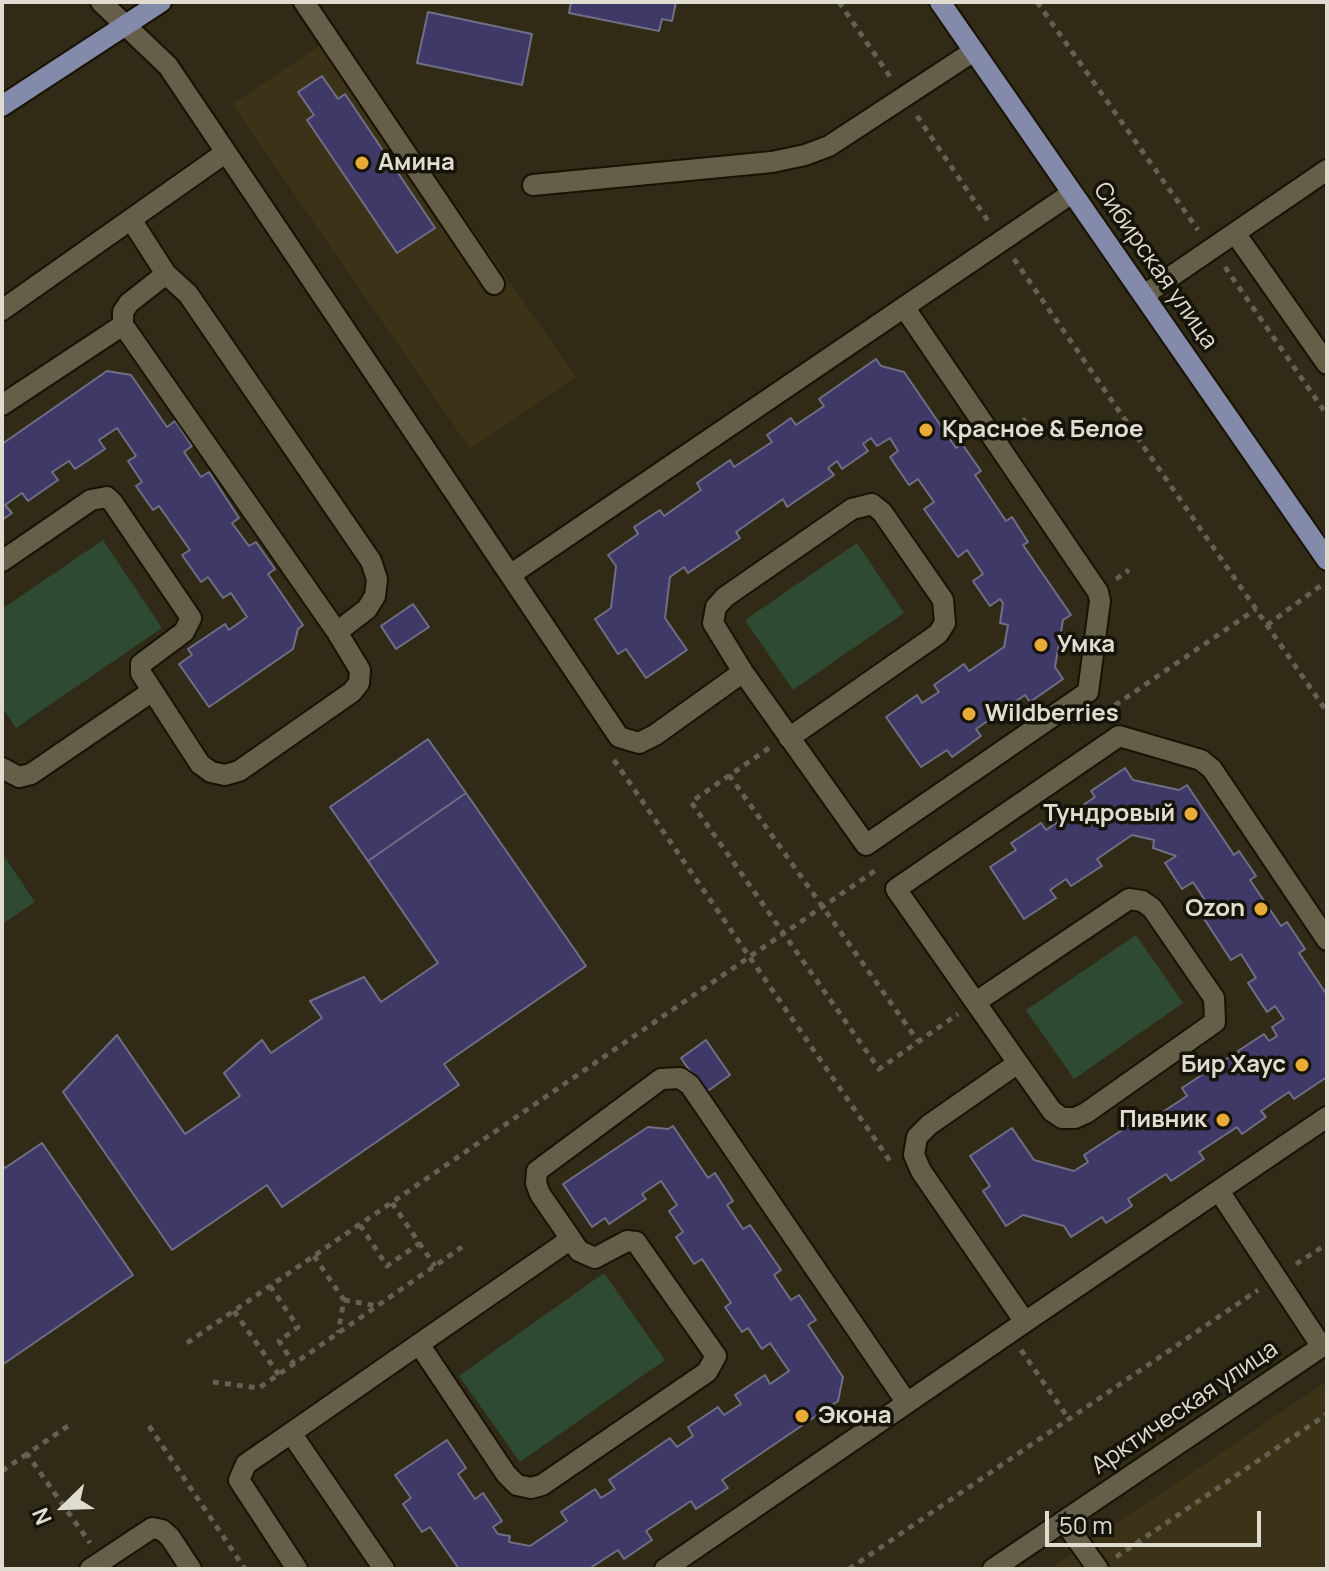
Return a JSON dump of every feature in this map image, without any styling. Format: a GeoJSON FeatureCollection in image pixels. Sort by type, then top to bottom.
{"type":"FeatureCollection","features":[{"type":"Feature","properties":{"kind":"main road"},"geometry":{"type":"LineString","coordinates":[[2,106],[161,2]]}},
{"type":"Feature","properties":{"kind":"main road","name":"Сибирская улица"},"geometry":{"type":"LineString","coordinates":[[940,2],[1327,560]]}},
{"type":"Feature","properties":{"kind":"street"},"geometry":{"type":"LineString","coordinates":[[101,2],[168,66],[619,737],[639,743],[655,735],[743,672]]}},
{"type":"Feature","properties":{"kind":"street"},"geometry":{"type":"LineString","coordinates":[[304,2],[494,284]]}},
{"type":"Feature","properties":{"kind":"street"},"geometry":{"type":"LineString","coordinates":[[533,185],[772,162],[805,155],[829,146],[974,51]]}},
{"type":"Feature","properties":{"kind":"street"},"geometry":{"type":"LineString","coordinates":[[2,310],[225,153]]}},
{"type":"Feature","properties":{"kind":"street"},"geometry":{"type":"LineString","coordinates":[[1144,295],[1327,170]]}},
{"type":"Feature","properties":{"kind":"street"},"geometry":{"type":"LineString","coordinates":[[510,575],[1072,193]]}},
{"type":"Feature","properties":{"kind":"street"},"geometry":{"type":"LineString","coordinates":[[132,221],[166,274],[188,294],[371,561],[377,579],[375,596],[367,609],[337,632]]}},
{"type":"Feature","properties":{"kind":"street"},"geometry":{"type":"LineString","coordinates":[[1235,233],[1327,364]]}},
{"type":"Feature","properties":{"kind":"street"},"geometry":{"type":"LineString","coordinates":[[2,561],[91,500],[107,497],[191,618],[184,632],[141,664],[143,680],[200,764],[211,772],[225,775],[239,771],[352,692],[359,683],[360,670],[337,632],[123,325],[123,312],[129,303],[166,274]]}},
{"type":"Feature","properties":{"kind":"street"},"geometry":{"type":"LineString","coordinates":[[788,736],[938,634],[945,623],[943,600],[882,512],[872,504],[852,509],[716,607],[713,623],[718,636],[788,736],[866,845],[1088,692],[1100,601],[1098,592],[904,307]]}},
{"type":"Feature","properties":{"kind":"street"},"geometry":{"type":"LineString","coordinates":[[2,405],[123,325]]}},
{"type":"Feature","properties":{"kind":"street"},"geometry":{"type":"LineString","coordinates":[[2,768],[19,777],[31,774],[151,692]]}},
{"type":"Feature","properties":{"kind":"street"},"geometry":{"type":"LineString","coordinates":[[976,1002],[1129,899],[1142,901],[1152,908],[1214,998],[1215,1022],[1075,1118],[1062,1118],[1052,1111],[896,889],[1119,736],[1201,760],[1212,769],[1327,940]]}},
{"type":"Feature","properties":{"kind":"street"},"geometry":{"type":"LineString","coordinates":[[1017,1328],[914,1155],[917,1137],[929,1125],[1018,1063]]}},
{"type":"Feature","properties":{"kind":"street"},"geometry":{"type":"LineString","coordinates":[[419,1344],[506,1474],[517,1485],[531,1488],[542,1485],[714,1365],[714,1348],[636,1242],[627,1241],[595,1258],[579,1251],[540,1194],[536,1183],[537,1171],[661,1079],[680,1078],[690,1085],[907,1403]]}},
{"type":"Feature","properties":{"kind":"street"},"geometry":{"type":"LineString","coordinates":[[665,1569],[1327,1117]]}},
{"type":"Feature","properties":{"kind":"street"},"geometry":{"type":"LineString","coordinates":[[1219,1191],[1325,1345]]}},
{"type":"Feature","properties":{"kind":"street"},"geometry":{"type":"LineString","coordinates":[[297,1569],[239,1480],[246,1464],[571,1239]]}},
{"type":"Feature","properties":{"kind":"street","name":"Арктическая улица"},"geometry":{"type":"LineString","coordinates":[[993,1569],[1325,1345]]}},
{"type":"Feature","properties":{"kind":"street"},"geometry":{"type":"LineString","coordinates":[[291,1433],[384,1569]]}},
{"type":"Feature","properties":{"kind":"street"},"geometry":{"type":"LineString","coordinates":[[1064,1521],[1105,1565]]}},
{"type":"Feature","properties":{"kind":"street"},"geometry":{"type":"LineString","coordinates":[[97,1566],[152,1528],[162,1530],[170,1537],[191,1569]]}},
{"type":"Feature","properties":{"kind":"path"},"geometry":{"type":"LineString","coordinates":[[839,2],[1327,712]]}},
{"type":"Feature","properties":{"kind":"path"},"geometry":{"type":"LineString","coordinates":[[1037,2],[1327,415]]}},
{"type":"Feature","properties":{"kind":"path"},"geometry":{"type":"LineString","coordinates":[[1267,625],[1327,581]]}},
{"type":"Feature","properties":{"kind":"path"},"geometry":{"type":"LineString","coordinates":[[1103,713],[1256,609]]}},
{"type":"Feature","properties":{"kind":"path"},"geometry":{"type":"LineString","coordinates":[[788,736],[691,802],[879,1069],[976,1002]]}},
{"type":"Feature","properties":{"kind":"path"},"geometry":{"type":"LineString","coordinates":[[613,759],[893,1164]]}},
{"type":"Feature","properties":{"kind":"path"},"geometry":{"type":"LineString","coordinates":[[729,775],[918,1041]]}},
{"type":"Feature","properties":{"kind":"path"},"geometry":{"type":"LineString","coordinates":[[187,1343],[880,866]]}},
{"type":"Feature","properties":{"kind":"path"},"geometry":{"type":"LineString","coordinates":[[392,1203],[435,1266]]}},
{"type":"Feature","properties":{"kind":"path"},"geometry":{"type":"LineString","coordinates":[[360,1225],[387,1266],[420,1243]]}},
{"type":"Feature","properties":{"kind":"path"},"geometry":{"type":"LineString","coordinates":[[849,1569],[1327,1244]]}},
{"type":"Feature","properties":{"kind":"path"},"geometry":{"type":"LineString","coordinates":[[213,1382],[259,1388],[462,1247]]}},
{"type":"Feature","properties":{"kind":"path"},"geometry":{"type":"LineString","coordinates":[[314,1256],[344,1300],[338,1333]]}},
{"type":"Feature","properties":{"kind":"path"},"geometry":{"type":"LineString","coordinates":[[270,1286],[298,1327],[279,1341],[294,1364]]}},
{"type":"Feature","properties":{"kind":"path"},"geometry":{"type":"LineString","coordinates":[[344,1300],[377,1306]]}},
{"type":"Feature","properties":{"kind":"path"},"geometry":{"type":"LineString","coordinates":[[234,1311],[279,1375]]}},
{"type":"Feature","properties":{"kind":"path"},"geometry":{"type":"LineString","coordinates":[[1017,1328],[1069,1419]]}},
{"type":"Feature","properties":{"kind":"path"},"geometry":{"type":"LineString","coordinates":[[1105,1565],[1327,1414]]}},
{"type":"Feature","properties":{"kind":"path"},"geometry":{"type":"LineString","coordinates":[[2,1471],[68,1426]]}},
{"type":"Feature","properties":{"kind":"path"},"geometry":{"type":"LineString","coordinates":[[149,1426],[245,1569]]}},
{"type":"Feature","properties":{"kind":"path"},"geometry":{"type":"LineString","coordinates":[[27,1454],[97,1566]]}},
{"type":"Feature","properties":{"kind":"shaded area"},"geometry":{"type":"Polygon","coordinates":[[[337,34],[576,377],[470,449],[232,104],[337,34]]]}},
{"type":"Feature","properties":{"kind":"shaded area"},"geometry":{"type":"Polygon","coordinates":[[[1327,1381],[1327,1569],[1049,1569],[1327,1381]]]}},
{"type":"Feature","properties":{"kind":"green space"},"geometry":{"type":"Polygon","coordinates":[[[103,540],[162,628],[16,728],[2,707],[2,609],[103,540]]]}},
{"type":"Feature","properties":{"kind":"green space"},"geometry":{"type":"Polygon","coordinates":[[[857,543],[904,613],[793,690],[745,620],[857,543]]]}},
{"type":"Feature","properties":{"kind":"green space"},"geometry":{"type":"Polygon","coordinates":[[[2,853],[35,902],[2,924],[2,853]]]}},
{"type":"Feature","properties":{"kind":"green space"},"geometry":{"type":"Polygon","coordinates":[[[1136,935],[1183,1003],[1074,1079],[1026,1010],[1136,935]]]}},
{"type":"Feature","properties":{"kind":"green space"},"geometry":{"type":"Polygon","coordinates":[[[604,1273],[665,1360],[520,1462],[459,1376],[604,1273]]]}},
{"type":"Feature","properties":{"kind":"building"},"geometry":{"type":"Polygon","coordinates":[[[571,2],[676,2],[672,21],[662,19],[659,31],[569,13],[571,2]]]}},
{"type":"Feature","properties":{"kind":"building"},"geometry":{"type":"Polygon","coordinates":[[[428,12],[532,34],[522,85],[417,63],[428,12]]]}},
{"type":"Feature","properties":{"kind":"building"},"geometry":{"type":"Polygon","coordinates":[[[322,76],[338,99],[345,94],[435,228],[397,253],[307,120],[314,115],[298,92],[322,76]]]}},
{"type":"Feature","properties":{"kind":"building"},"geometry":{"type":"Polygon","coordinates":[[[876,359],[881,366],[904,372],[956,448],[962,444],[981,471],[975,475],[1006,521],[1012,517],[1028,542],[1023,545],[1071,615],[1063,620],[1055,667],[1063,679],[1030,702],[1025,695],[976,729],[981,736],[952,757],[947,750],[921,767],[886,717],[917,695],[922,703],[939,692],[934,685],[964,664],[969,671],[1004,647],[1008,625],[1000,623],[1003,603],[1000,599],[990,606],[973,581],[983,574],[967,550],[958,557],[924,509],[934,502],[918,479],[909,485],[890,457],[898,451],[890,438],[877,446],[871,438],[863,444],[868,451],[842,469],[837,461],[828,468],[834,475],[787,507],[783,499],[736,532],[740,538],[688,573],[684,567],[670,577],[665,618],[687,650],[646,678],[626,649],[618,654],[595,619],[611,608],[616,566],[608,555],[638,534],[634,527],[660,510],[664,516],[701,490],[697,483],[730,460],[734,467],[772,442],[767,435],[791,418],[796,425],[824,406],[819,399],[876,359]]]}},
{"type":"Feature","properties":{"kind":"building"},"geometry":{"type":"Polygon","coordinates":[[[107,371],[131,375],[167,427],[175,421],[192,446],[184,452],[201,477],[209,472],[239,518],[232,523],[249,546],[256,542],[275,569],[268,574],[303,625],[298,629],[293,649],[209,707],[179,664],[192,655],[188,649],[225,624],[229,630],[247,617],[231,593],[223,598],[208,577],[201,582],[182,555],[190,550],[159,506],[153,510],[136,486],[142,482],[128,461],[136,456],[117,428],[99,440],[105,449],[75,469],[69,461],[52,472],[58,480],[28,501],[22,493],[5,505],[12,513],[2,520],[2,444],[107,371]]]}},
{"type":"Feature","properties":{"kind":"building"},"geometry":{"type":"Polygon","coordinates":[[[413,604],[429,627],[396,649],[381,626],[413,604]]]}},
{"type":"Feature","properties":{"kind":"building"},"geometry":{"type":"Polygon","coordinates":[[[428,739],[466,793],[368,861],[330,807],[428,739]]]}},
{"type":"Feature","properties":{"kind":"building"},"geometry":{"type":"Polygon","coordinates":[[[1125,768],[1133,780],[1179,790],[1187,785],[1234,855],[1239,851],[1256,876],[1250,880],[1281,926],[1287,922],[1305,949],[1299,953],[1327,995],[1327,1077],[1294,1099],[1289,1092],[1261,1111],[1266,1117],[1242,1134],[1237,1127],[1199,1152],[1204,1159],[1171,1181],[1166,1174],[1128,1199],[1132,1206],[1106,1223],[1102,1217],[1071,1237],[1064,1226],[1023,1215],[1006,1226],[983,1191],[990,1186],[970,1156],[1012,1128],[1034,1160],[1074,1171],[1088,1162],[1084,1155],[1136,1121],[1140,1127],[1187,1096],[1182,1088],[1229,1057],[1234,1065],[1243,1059],[1238,1051],[1264,1034],[1269,1041],[1277,1036],[1272,1027],[1284,1019],[1275,1006],[1267,1012],[1248,983],[1256,978],[1241,954],[1231,960],[1199,911],[1208,905],[1193,882],[1182,889],[1165,863],[1176,856],[1153,848],[1154,840],[1132,835],[1097,859],[1102,866],[1071,886],[1066,879],[1050,890],[1056,898],[1024,919],[990,867],[1016,850],[1011,843],[1041,823],[1046,830],[1095,797],[1091,791],[1125,768]]]}},
{"type":"Feature","properties":{"kind":"building"},"geometry":{"type":"Polygon","coordinates":[[[466,793],[586,966],[444,1064],[459,1085],[282,1207],[267,1185],[172,1250],[63,1092],[117,1035],[185,1134],[240,1096],[224,1073],[262,1040],[271,1053],[322,1018],[310,1001],[364,977],[381,1002],[438,963],[368,861],[466,793]]]}},
{"type":"Feature","properties":{"kind":"building"},"geometry":{"type":"Polygon","coordinates":[[[706,1040],[730,1075],[705,1093],[681,1058],[706,1040]]]}},
{"type":"Feature","properties":{"kind":"building"},"geometry":{"type":"Polygon","coordinates":[[[673,1126],[708,1178],[715,1173],[733,1201],[727,1205],[743,1229],[750,1225],[781,1270],[774,1275],[791,1300],[799,1295],[816,1320],[808,1325],[843,1377],[838,1401],[722,1480],[728,1488],[696,1509],[691,1501],[646,1531],[652,1540],[624,1559],[618,1550],[589,1569],[459,1569],[430,1527],[422,1532],[403,1504],[411,1498],[395,1475],[447,1440],[466,1468],[458,1474],[475,1499],[483,1493],[502,1521],[493,1527],[498,1534],[510,1536],[509,1542],[530,1546],[567,1521],[561,1512],[595,1489],[601,1498],[615,1489],[609,1480],[670,1438],[677,1447],[693,1436],[688,1427],[718,1407],[724,1415],[741,1404],[735,1395],[765,1375],[770,1384],[789,1371],[770,1343],[762,1349],[748,1328],[742,1332],[725,1307],[731,1303],[702,1259],[694,1264],[676,1237],[683,1232],[669,1211],[677,1205],[661,1181],[642,1194],[646,1199],[609,1224],[605,1218],[592,1227],[563,1184],[648,1127],[668,1129],[673,1126]]]}},
{"type":"Feature","properties":{"kind":"building"},"geometry":{"type":"Polygon","coordinates":[[[42,1143],[133,1275],[2,1365],[2,1164],[5,1168],[42,1143]]]}},
{"type":"Feature","properties":{"kind":"place","name":"Амина"},"geometry":{"type":"Point","coordinates":[362,163]}},
{"type":"Feature","properties":{"kind":"place","name":"Красное & Белое"},"geometry":{"type":"Point","coordinates":[926,430]}},
{"type":"Feature","properties":{"kind":"place","name":"Умка"},"geometry":{"type":"Point","coordinates":[1041,645]}},
{"type":"Feature","properties":{"kind":"place","name":"Wildberries"},"geometry":{"type":"Point","coordinates":[969,714]}},
{"type":"Feature","properties":{"kind":"place","name":"Тундровый"},"geometry":{"type":"Point","coordinates":[1191,814]}},
{"type":"Feature","properties":{"kind":"place","name":"Ozon"},"geometry":{"type":"Point","coordinates":[1261,909]}},
{"type":"Feature","properties":{"kind":"place","name":"Бир Хаус"},"geometry":{"type":"Point","coordinates":[1302,1065]}},
{"type":"Feature","properties":{"kind":"place","name":"Пивник"},"geometry":{"type":"Point","coordinates":[1223,1120]}},
{"type":"Feature","properties":{"kind":"place","name":"Экона"},"geometry":{"type":"Point","coordinates":[802,1416]}}]}
